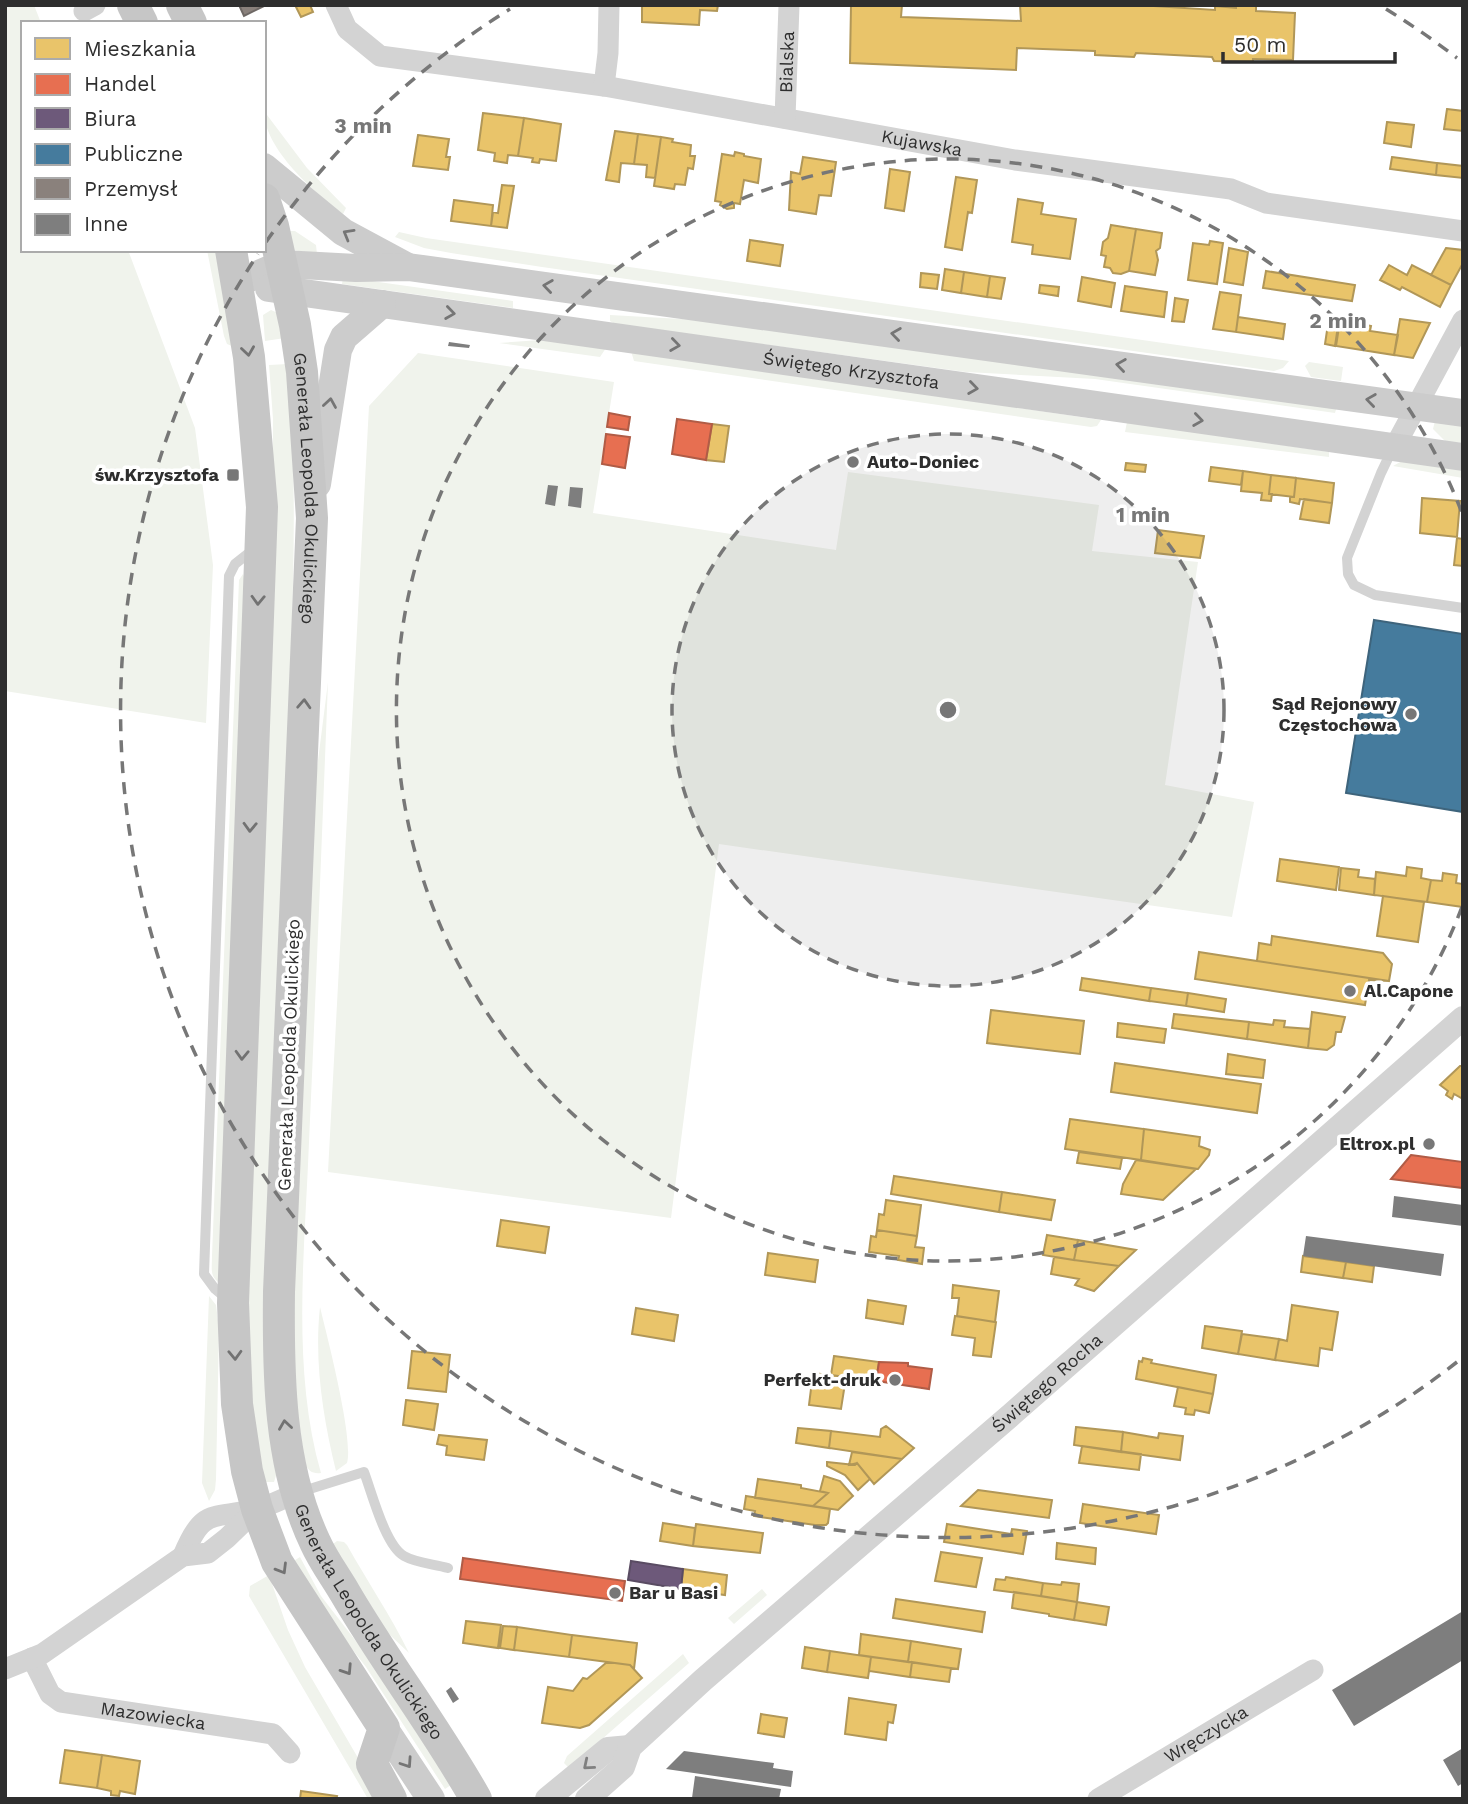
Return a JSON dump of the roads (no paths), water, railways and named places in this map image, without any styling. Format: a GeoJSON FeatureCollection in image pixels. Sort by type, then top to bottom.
{"type":"FeatureCollection","features":[{"type":"Feature","properties":{"kind":"main road"},"geometry":{"type":"LineString","coordinates":[[133,5],[141,21]]}},
{"type":"Feature","properties":{"kind":"main road"},"geometry":{"type":"LineString","coordinates":[[183,5],[190,21]]}},
{"type":"Feature","properties":{"kind":"main road"},"geometry":{"type":"LineString","coordinates":[[266,169],[343,232],[408,267]]}},
{"type":"Feature","properties":{"kind":"main road","name":"Generała Leopolda Okulickiego"},"geometry":{"type":"LineString","coordinates":[[266,206],[285,277],[302,373],[312,518],[279,1292],[281,1395],[297,1493],[315,1543],[372,1639],[476,1799]]}},
{"type":"Feature","properties":{"kind":"main road"},"geometry":{"type":"LineString","coordinates":[[231,252],[252,384],[262,507],[233,1303],[237,1404],[247,1471],[257,1509],[277,1562],[431,1799]]}},
{"type":"Feature","properties":{"kind":"main road"},"geometry":{"type":"LineString","coordinates":[[238,283],[356,268],[408,267],[1463,412]]}},
{"type":"Feature","properties":{"kind":"main road","name":"Świętego Krzysztofa"},"geometry":{"type":"LineString","coordinates":[[285,277],[382,304],[1463,457]]}},
{"type":"Feature","properties":{"kind":"main road"},"geometry":{"type":"LineString","coordinates":[[312,518],[338,350],[344,337],[382,304]]}},
{"type":"Feature","properties":{"kind":"main road"},"geometry":{"type":"LineString","coordinates":[[384,1728],[372,1764],[391,1799]]}},
{"type":"Feature","properties":{"kind":"street","name":"Kujawska"},"geometry":{"type":"LineString","coordinates":[[336,5],[347,29],[380,56],[604,86],[1015,160],[1231,190],[1266,203],[1463,231]]}},
{"type":"Feature","properties":{"kind":"street"},"geometry":{"type":"LineString","coordinates":[[604,86],[609,5]]}},
{"type":"Feature","properties":{"kind":"street","name":"Bialska"},"geometry":{"type":"LineString","coordinates":[[785,118],[789,5]]}},
{"type":"Feature","properties":{"kind":"street"},"geometry":{"type":"LineString","coordinates":[[1394,447],[1463,320]]}},
{"type":"Feature","properties":{"kind":"street","name":"Świętego Rocha"},"geometry":{"type":"LineString","coordinates":[[598,1792],[623,1767],[630,1747],[713,1671],[1012,1415],[1463,1018]]}},
{"type":"Feature","properties":{"kind":"street"},"geometry":{"type":"LineString","coordinates":[[5,1669],[42,1654],[183,1556],[208,1553],[257,1509],[297,1493]]}},
{"type":"Feature","properties":{"kind":"street","name":"Mazowiecka"},"geometry":{"type":"LineString","coordinates":[[32,1658],[50,1693],[61,1702],[273,1734],[290,1753]]}},
{"type":"Feature","properties":{"kind":"street","name":"Wręczycka"},"geometry":{"type":"LineString","coordinates":[[1098,1799],[1313,1670]]}},
{"type":"Feature","properties":{"kind":"street","name":"Świętego Rocha"},"geometry":{"type":"LineString","coordinates":[[547,1799],[608,1749],[630,1747]]}},
{"type":"Feature","properties":{"kind":"lane"},"geometry":{"type":"LineString","coordinates":[[1394,447],[1347,558],[1348,574],[1354,585],[1375,595],[1463,608]]}},
{"type":"Feature","properties":{"kind":"lane"},"geometry":{"type":"LineString","coordinates":[[297,1493],[364,1472],[388,1535],[399,1553],[407,1558],[448,1567]]}},
{"type":"Feature","properties":{"kind":"place","name":"Auto-Doniec"},"geometry":{"type":"Point","coordinates":[853,462]}},
{"type":"Feature","properties":{"kind":"place","name":"św.Krzysztofa"},"geometry":{"type":"Point","coordinates":[233,475]}},
{"type":"Feature","properties":{"kind":"place","name":"Sąd Rejonowy Częstochowa"},"geometry":{"type":"Point","coordinates":[1411,714]}},
{"type":"Feature","properties":{"kind":"place","name":"Al.Capone"},"geometry":{"type":"Point","coordinates":[1350,991]}},
{"type":"Feature","properties":{"kind":"place","name":"Eltrox.pl"},"geometry":{"type":"Point","coordinates":[1429,1144]}},
{"type":"Feature","properties":{"kind":"place","name":"Perfekt-druk"},"geometry":{"type":"Point","coordinates":[895,1380]}},
{"type":"Feature","properties":{"kind":"place","name":"Bar u Basi"},"geometry":{"type":"Point","coordinates":[615,1593]}}]}
